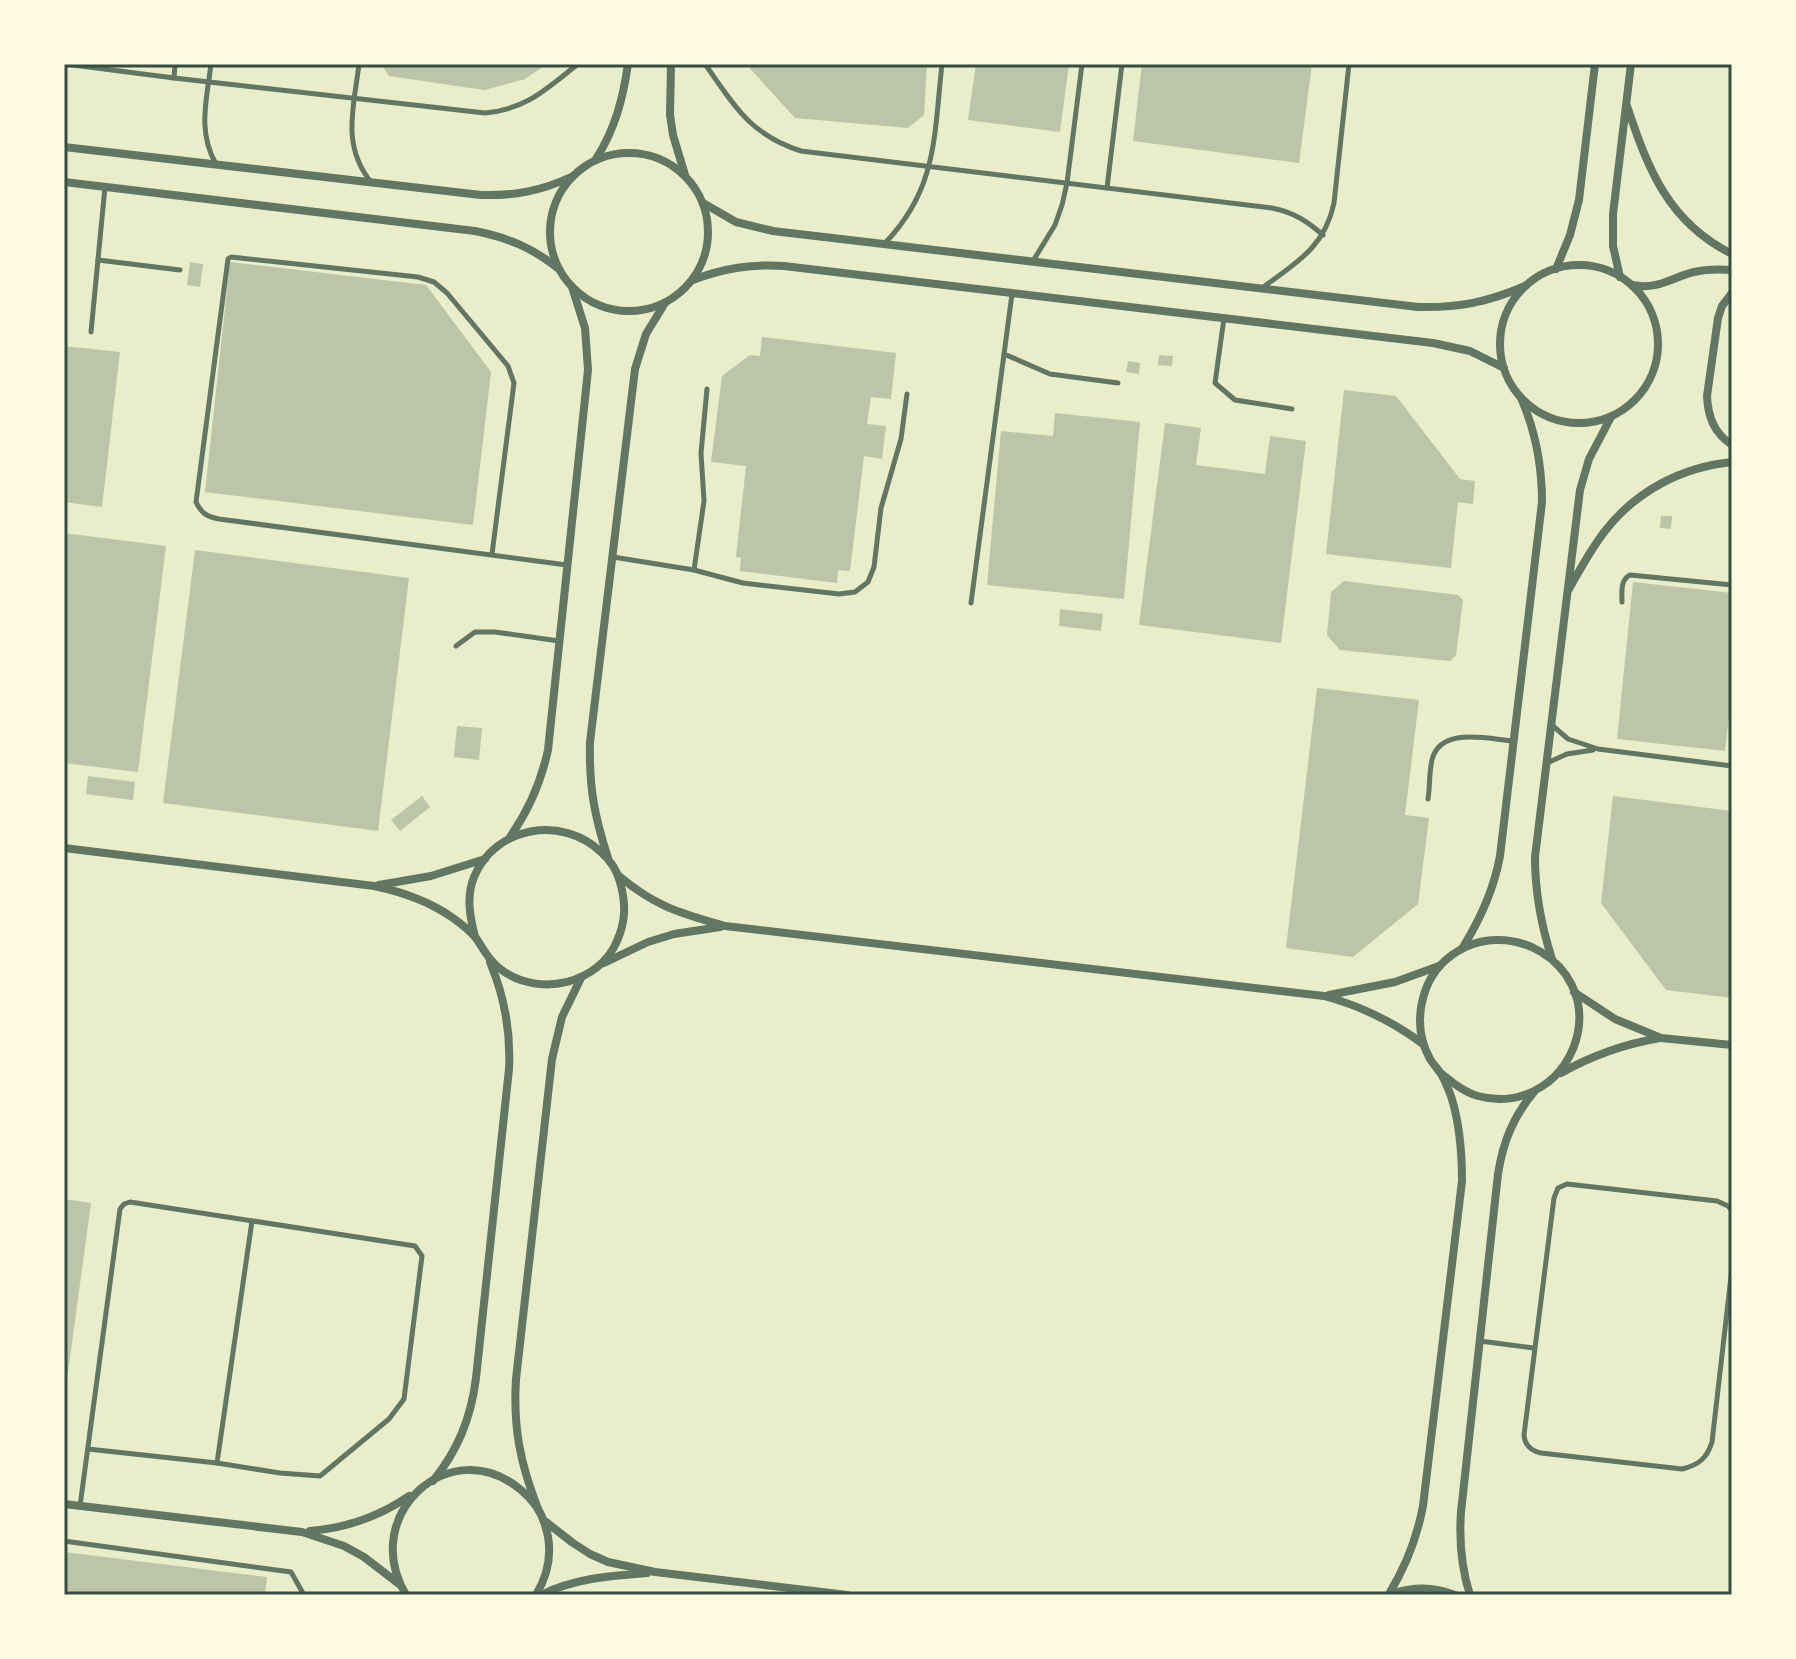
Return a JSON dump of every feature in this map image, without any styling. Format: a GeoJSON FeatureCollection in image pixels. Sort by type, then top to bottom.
{"type":"FeatureCollection","features":[{"type":"Feature","properties":{"kind":"street"},"geometry":{"type":"LineString","coordinates":[[596,159],[619,114],[628,64]]}},
{"type":"Feature","properties":{"kind":"street"},"geometry":{"type":"LineString","coordinates":[[671,64],[670,115],[686,176]]}},
{"type":"Feature","properties":{"kind":"street"},"geometry":{"type":"LineString","coordinates":[[1556,269],[1570,235],[1579,200],[1595,64]]}},
{"type":"Feature","properties":{"kind":"street"},"geometry":{"type":"LineString","coordinates":[[1620,277],[1612,230],[1631,64]]}},
{"type":"Feature","properties":{"kind":"street"},"geometry":{"type":"LineString","coordinates":[[1626,102],[1643,154],[1662,191],[1688,222],[1732,254]]}},
{"type":"Feature","properties":{"kind":"street"},"geometry":{"type":"LineString","coordinates":[[64,147],[481,195],[527,193],[571,177]]}},
{"type":"Feature","properties":{"kind":"street"},"geometry":{"type":"LineString","coordinates":[[634,152],[671,164],[686,176],[703,203],[708,223],[708,243],[703,262],[693,280],[680,293],[665,303],[640,311],[616,310],[592,302],[572,287],[559,269],[549,231],[559,193],[571,177],[596,159],[615,153],[634,152]]}},
{"type":"Feature","properties":{"kind":"street"},"geometry":{"type":"LineString","coordinates":[[64,182],[498,235],[520,243],[559,269]]}},
{"type":"Feature","properties":{"kind":"street"},"geometry":{"type":"LineString","coordinates":[[703,203],[736,222],[754,227],[1418,307],[1484,302],[1525,286]]}},
{"type":"Feature","properties":{"kind":"street"},"geometry":{"type":"LineString","coordinates":[[693,280],[726,269],[761,265],[1433,343],[1470,351],[1504,368]]}},
{"type":"Feature","properties":{"kind":"street"},"geometry":{"type":"LineString","coordinates":[[1462,948],[1482,913],[1496,876],[1542,502],[1536,438],[1521,398],[1504,368],[1501,341],[1505,316],[1513,300],[1539,276],[1578,265],[1600,268],[1620,277],[1644,299],[1658,336],[1657,356],[1652,375],[1628,407],[1611,417],[1588,423],[1563,422],[1540,413],[1521,398]]}},
{"type":"Feature","properties":{"kind":"street"},"geometry":{"type":"LineString","coordinates":[[1630,284],[1652,287],[1692,273],[1732,270]]}},
{"type":"Feature","properties":{"kind":"street"},"geometry":{"type":"LineString","coordinates":[[508,839],[530,806],[548,750],[588,370],[585,328],[572,287]]}},
{"type":"Feature","properties":{"kind":"street"},"geometry":{"type":"LineString","coordinates":[[1732,293],[1718,318],[1707,396],[1711,422],[1732,445]]}},
{"type":"Feature","properties":{"kind":"street"},"geometry":{"type":"LineString","coordinates":[[608,858],[592,801],[590,742],[635,369],[646,334],[665,303]]}},
{"type":"Feature","properties":{"kind":"street"},"geometry":{"type":"LineString","coordinates":[[1552,960],[1540,920],[1535,857],[1582,482],[1611,417]]}},
{"type":"Feature","properties":{"kind":"street"},"geometry":{"type":"LineString","coordinates":[[1567,593],[1603,533],[1630,504],[1681,474],[1700,467],[1732,462]]}},
{"type":"Feature","properties":{"kind":"street"},"geometry":{"type":"LineString","coordinates":[[475,937],[469,897],[475,877],[495,848],[529,831],[551,829],[572,833],[592,843],[608,858],[619,876],[625,899],[624,923],[615,946],[601,965]]}},
{"type":"Feature","properties":{"kind":"street"},"geometry":{"type":"LineString","coordinates":[[64,848],[402,892],[454,918],[475,937],[488,958],[504,1001],[509,1069],[473,1401],[458,1444],[433,1481]]}},
{"type":"Feature","properties":{"kind":"street"},"geometry":{"type":"LineString","coordinates":[[374,886],[431,876],[485,859]]}},
{"type":"Feature","properties":{"kind":"street"},"geometry":{"type":"LineString","coordinates":[[619,876],[657,903],[678,913],[725,926],[1324,996],[1346,1001],[1387,1019],[1423,1044]]}},
{"type":"Feature","properties":{"kind":"street"},"geometry":{"type":"LineString","coordinates":[[488,958],[503,972],[522,981],[542,985],[562,984],[581,978],[636,947],[674,934],[725,926]]}},
{"type":"Feature","properties":{"kind":"street"},"geometry":{"type":"LineString","coordinates":[[1534,1092],[1516,1098],[1495,1099],[1457,1087],[1442,1074],[1423,1044],[1421,1003],[1428,983],[1440,966],[1462,948],[1477,942],[1509,940],[1539,950],[1565,974],[1579,1009],[1577,1036],[1568,1061],[1558,1075]]}},
{"type":"Feature","properties":{"kind":"street"},"geometry":{"type":"LineString","coordinates":[[1324,996],[1372,988],[1440,966]]}},
{"type":"Feature","properties":{"kind":"street"},"geometry":{"type":"LineString","coordinates":[[539,1595],[548,1569],[549,1537],[520,1458],[514,1405],[552,1059],[562,1017],[581,978]]}},
{"type":"Feature","properties":{"kind":"street"},"geometry":{"type":"LineString","coordinates":[[1574,992],[1615,1019],[1661,1038]]}},
{"type":"Feature","properties":{"kind":"street"},"geometry":{"type":"LineString","coordinates":[[1470,1595],[1463,1570],[1459,1531],[1501,1159],[1509,1130],[1534,1092],[1558,1075],[1607,1050],[1661,1038],[1732,1045]]}},
{"type":"Feature","properties":{"kind":"street"},"geometry":{"type":"LineString","coordinates":[[1389,1595],[1419,1529],[1462,1181],[1457,1115],[1442,1074]]}},
{"type":"Feature","properties":{"kind":"street"},"geometry":{"type":"LineString","coordinates":[[302,1532],[327,1530],[376,1515],[433,1481],[465,1471],[499,1476],[527,1495],[538,1509]]}},
{"type":"Feature","properties":{"kind":"street"},"geometry":{"type":"LineString","coordinates":[[406,1595],[393,1568],[393,1533],[399,1517],[419,1489]]}},
{"type":"Feature","properties":{"kind":"street"},"geometry":{"type":"LineString","coordinates":[[64,1504],[302,1532],[364,1557],[399,1584]]}},
{"type":"Feature","properties":{"kind":"street"},"geometry":{"type":"LineString","coordinates":[[544,1521],[590,1554],[608,1562],[655,1572],[847,1595]]}},
{"type":"Feature","properties":{"kind":"street"},"geometry":{"type":"LineString","coordinates":[[539,1595],[573,1582],[655,1572]]}},
{"type":"Feature","properties":{"kind":"street"},"geometry":{"type":"LineString","coordinates":[[1389,1595],[1425,1587],[1455,1595]]}},
{"type":"Feature","properties":{"kind":"lane"},"geometry":{"type":"LineString","coordinates":[[65,64],[485,113],[527,103],[578,64]]}},
{"type":"Feature","properties":{"kind":"lane"},"geometry":{"type":"LineString","coordinates":[[174,78],[175,64]]}},
{"type":"Feature","properties":{"kind":"lane"},"geometry":{"type":"LineString","coordinates":[[211,64],[204,128],[206,141],[217,164]]}},
{"type":"Feature","properties":{"kind":"lane"},"geometry":{"type":"LineString","coordinates":[[359,64],[352,144],[362,171],[372,183]]}},
{"type":"Feature","properties":{"kind":"lane"},"geometry":{"type":"LineString","coordinates":[[705,64],[752,126],[767,137],[801,151],[1272,208],[1300,217],[1323,235]]}},
{"type":"Feature","properties":{"kind":"lane"},"geometry":{"type":"LineString","coordinates":[[885,243],[916,203],[930,167],[942,64]]}},
{"type":"Feature","properties":{"kind":"lane"},"geometry":{"type":"LineString","coordinates":[[1033,261],[1055,225],[1067,183],[1082,64]]}},
{"type":"Feature","properties":{"kind":"lane"},"geometry":{"type":"LineString","coordinates":[[1107,188],[1122,64]]}},
{"type":"Feature","properties":{"kind":"lane"},"geometry":{"type":"LineString","coordinates":[[1262,288],[1309,252],[1328,225],[1334,203],[1349,64]]}},
{"type":"Feature","properties":{"kind":"lane"},"geometry":{"type":"LineString","coordinates":[[91,332],[105,187]]}},
{"type":"Feature","properties":{"kind":"lane"},"geometry":{"type":"LineString","coordinates":[[492,554],[514,383],[508,366],[447,293],[434,282],[418,277],[228,259],[196,502],[200,511],[219,519],[568,565]]}},
{"type":"Feature","properties":{"kind":"lane"},"geometry":{"type":"LineString","coordinates":[[98,260],[180,270]]}},
{"type":"Feature","properties":{"kind":"lane"},"geometry":{"type":"LineString","coordinates":[[971,603],[1012,294]]}},
{"type":"Feature","properties":{"kind":"lane"},"geometry":{"type":"LineString","coordinates":[[1224,318],[1215,383],[1235,400],[1292,409]]}},
{"type":"Feature","properties":{"kind":"lane"},"geometry":{"type":"LineString","coordinates":[[1004,354],[1050,374],[1118,383]]}},
{"type":"Feature","properties":{"kind":"lane"},"geometry":{"type":"LineString","coordinates":[[694,570],[704,501],[701,453],[707,389]]}},
{"type":"Feature","properties":{"kind":"lane"},"geometry":{"type":"LineString","coordinates":[[612,557],[694,570],[730,581],[839,594],[862,588],[874,567],[881,508],[901,439],[907,394]]}},
{"type":"Feature","properties":{"kind":"lane"},"geometry":{"type":"LineString","coordinates":[[1622,602],[1623,584],[1630,575],[1732,585]]}},
{"type":"Feature","properties":{"kind":"lane"},"geometry":{"type":"LineString","coordinates":[[456,646],[475,632],[560,641]]}},
{"type":"Feature","properties":{"kind":"lane"},"geometry":{"type":"LineString","coordinates":[[1551,725],[1568,739],[1598,749],[1732,766]]}},
{"type":"Feature","properties":{"kind":"lane"},"geometry":{"type":"LineString","coordinates":[[1428,799],[1432,757],[1445,741],[1457,736],[1513,741]]}},
{"type":"Feature","properties":{"kind":"lane"},"geometry":{"type":"LineString","coordinates":[[1547,763],[1567,754],[1598,749]]}},
{"type":"Feature","properties":{"kind":"lane"},"geometry":{"type":"LineString","coordinates":[[1732,1211],[1717,1201],[1567,1184],[1558,1188],[1554,1198],[1524,1435],[1531,1450],[1682,1469],[1705,1457],[1712,1442],[1732,1268]]}},
{"type":"Feature","properties":{"kind":"lane"},"geometry":{"type":"LineString","coordinates":[[80,1506],[120,1209],[124,1204],[130,1202],[415,1246],[420,1251],[422,1256],[404,1399],[389,1419],[320,1476],[88,1449]]}},
{"type":"Feature","properties":{"kind":"lane"},"geometry":{"type":"LineString","coordinates":[[217,1463],[252,1221]]}},
{"type":"Feature","properties":{"kind":"lane"},"geometry":{"type":"LineString","coordinates":[[1480,1341],[1535,1348]]}},
{"type":"Feature","properties":{"kind":"lane"},"geometry":{"type":"LineString","coordinates":[[64,1541],[291,1572],[304,1595]]}},
{"type":"Feature","properties":{"kind":"building"},"geometry":{"type":"Polygon","coordinates":[[[381,64],[547,64],[525,79],[484,90],[389,76],[381,64]]]}},
{"type":"Feature","properties":{"kind":"building"},"geometry":{"type":"Polygon","coordinates":[[[746,64],[927,64],[924,115],[908,128],[795,118],[746,64]]]}},
{"type":"Feature","properties":{"kind":"building"},"geometry":{"type":"Polygon","coordinates":[[[976,64],[1069,64],[1060,132],[968,120],[976,64]]]}},
{"type":"Feature","properties":{"kind":"building"},"geometry":{"type":"Polygon","coordinates":[[[1142,64],[1312,64],[1299,163],[1133,141],[1142,64]]]}},
{"type":"Feature","properties":{"kind":"building"},"geometry":{"type":"Polygon","coordinates":[[[190,262],[203,264],[200,287],[187,285],[190,262]]]}},
{"type":"Feature","properties":{"kind":"building"},"geometry":{"type":"Polygon","coordinates":[[[230,262],[426,285],[491,372],[473,525],[205,492],[230,262]]]}},
{"type":"Feature","properties":{"kind":"building"},"geometry":{"type":"Polygon","coordinates":[[[762,337],[896,353],[891,399],[871,397],[867,424],[886,426],[882,459],[864,456],[850,571],[838,570],[837,583],[740,571],[741,558],[736,557],[746,466],[711,462],[722,376],[750,355],[760,356],[762,337]]]}},
{"type":"Feature","properties":{"kind":"building"},"geometry":{"type":"Polygon","coordinates":[[[64,346],[120,352],[102,507],[64,502],[64,346]]]}},
{"type":"Feature","properties":{"kind":"building"},"geometry":{"type":"Polygon","coordinates":[[[1159,355],[1173,356],[1172,366],[1158,365],[1159,355]]]}},
{"type":"Feature","properties":{"kind":"building"},"geometry":{"type":"Polygon","coordinates":[[[1128,361],[1140,363],[1139,374],[1126,372],[1128,361]]]}},
{"type":"Feature","properties":{"kind":"building"},"geometry":{"type":"Polygon","coordinates":[[[1344,390],[1396,396],[1460,479],[1475,481],[1473,504],[1458,502],[1451,568],[1326,554],[1344,390]]]}},
{"type":"Feature","properties":{"kind":"building"},"geometry":{"type":"Polygon","coordinates":[[[1055,413],[1140,422],[1124,599],[987,585],[1001,431],[1053,436],[1055,413]]]}},
{"type":"Feature","properties":{"kind":"building"},"geometry":{"type":"Polygon","coordinates":[[[1165,423],[1201,428],[1196,465],[1265,474],[1270,436],[1306,441],[1281,643],[1139,625],[1165,423]]]}},
{"type":"Feature","properties":{"kind":"building"},"geometry":{"type":"Polygon","coordinates":[[[1661,516],[1672,516],[1671,529],[1660,528],[1661,516]]]}},
{"type":"Feature","properties":{"kind":"building"},"geometry":{"type":"Polygon","coordinates":[[[64,533],[166,546],[138,772],[64,763],[64,533]]]}},
{"type":"Feature","properties":{"kind":"building"},"geometry":{"type":"Polygon","coordinates":[[[195,550],[409,578],[378,831],[163,803],[195,550]]]}},
{"type":"Feature","properties":{"kind":"building"},"geometry":{"type":"Polygon","coordinates":[[[1344,581],[1458,595],[1463,600],[1456,655],[1450,661],[1340,650],[1327,635],[1331,592],[1344,581]]]}},
{"type":"Feature","properties":{"kind":"building"},"geometry":{"type":"Polygon","coordinates":[[[1633,582],[1732,593],[1732,688],[1725,751],[1617,739],[1633,582]]]}},
{"type":"Feature","properties":{"kind":"building"},"geometry":{"type":"Polygon","coordinates":[[[1060,609],[1103,614],[1101,631],[1059,626],[1060,609]]]}},
{"type":"Feature","properties":{"kind":"building"},"geometry":{"type":"Polygon","coordinates":[[[1317,688],[1419,700],[1405,815],[1429,818],[1418,904],[1353,957],[1286,948],[1317,688]]]}},
{"type":"Feature","properties":{"kind":"building"},"geometry":{"type":"Polygon","coordinates":[[[457,726],[482,728],[479,760],[454,757],[457,726]]]}},
{"type":"Feature","properties":{"kind":"building"},"geometry":{"type":"Polygon","coordinates":[[[88,776],[135,782],[133,800],[86,794],[88,776]]]}},
{"type":"Feature","properties":{"kind":"building"},"geometry":{"type":"Polygon","coordinates":[[[422,796],[430,807],[400,831],[391,820],[422,796]]]}},
{"type":"Feature","properties":{"kind":"building"},"geometry":{"type":"Polygon","coordinates":[[[1613,796],[1732,811],[1732,998],[1666,990],[1601,903],[1613,796]]]}},
{"type":"Feature","properties":{"kind":"building"},"geometry":{"type":"Polygon","coordinates":[[[64,1199],[91,1203],[66,1387],[64,1387],[64,1199]]]}},
{"type":"Feature","properties":{"kind":"building"},"geometry":{"type":"Polygon","coordinates":[[[64,1552],[267,1577],[265,1595],[64,1595],[64,1552]]]}}]}
